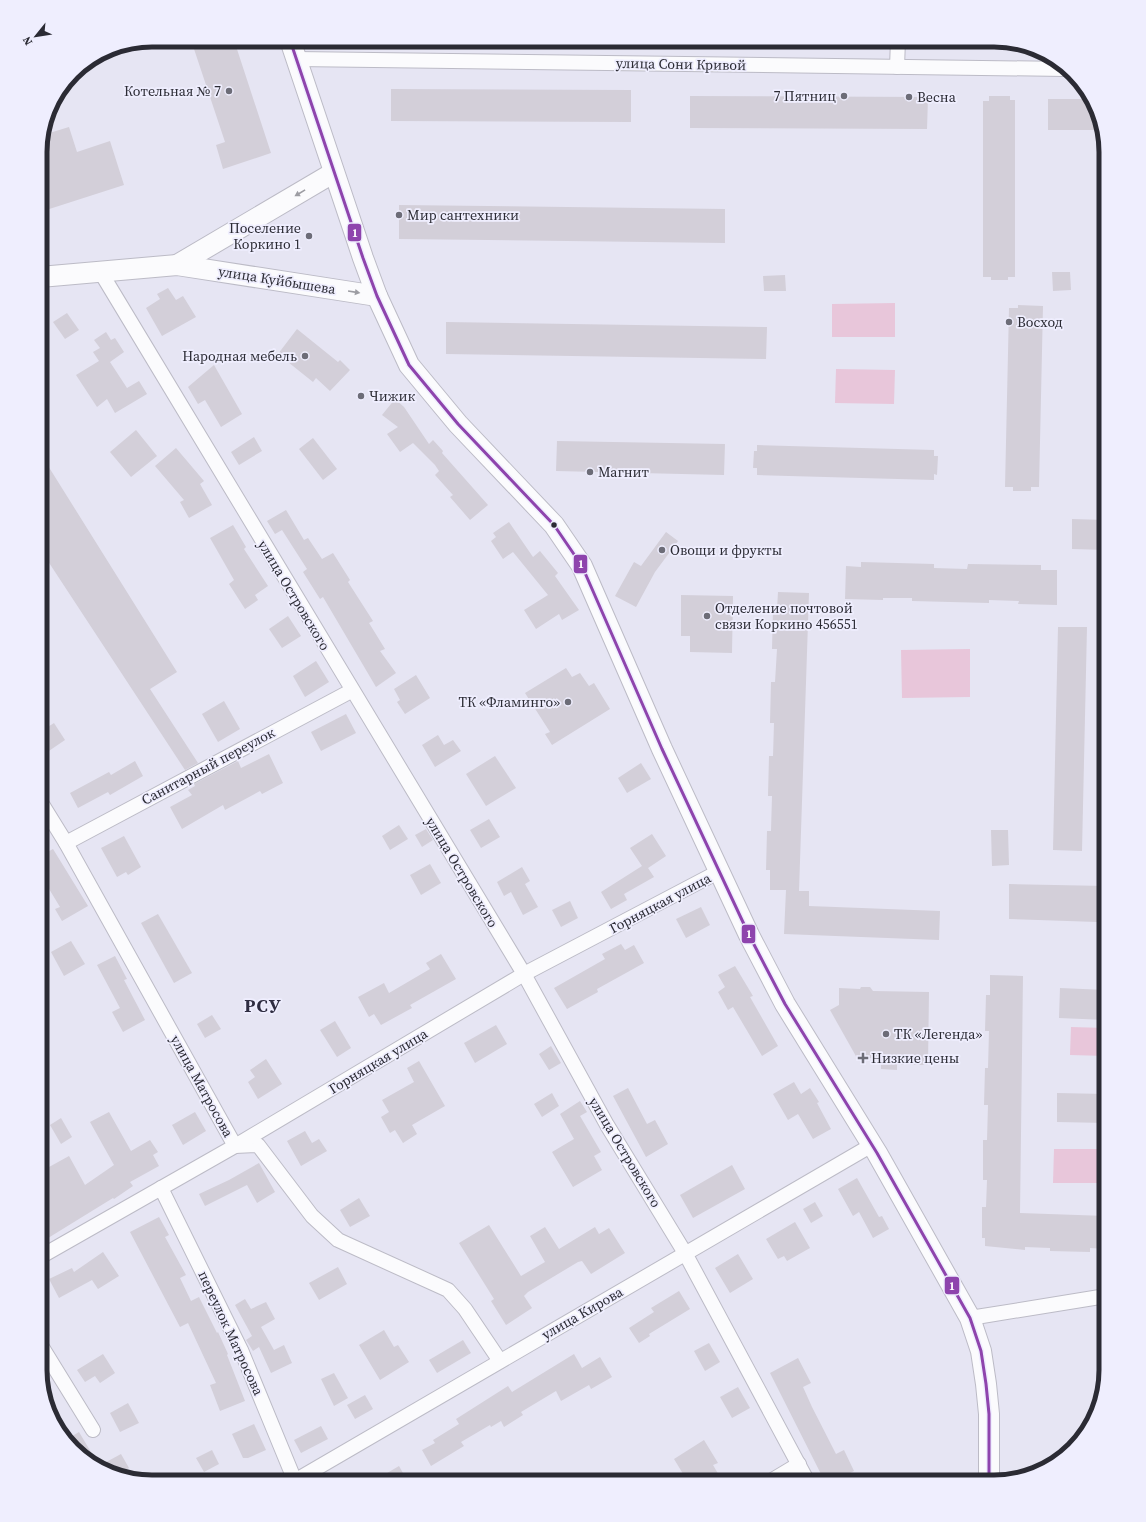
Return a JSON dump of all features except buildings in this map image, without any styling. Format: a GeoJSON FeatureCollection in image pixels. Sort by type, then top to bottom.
{"type":"FeatureCollection","features":[{"type":"Feature","properties":{"kind":"main road"},"geometry":{"type":"LineString","coordinates":[[292,47],[333,173],[377,296],[409,365],[458,424],[554,525],[582,566],[658,742],[718,872],[784,1004],[872,1145],[970,1318],[981,1351],[986,1384],[989,1414],[989,1475]]}},
{"type":"Feature","properties":{"kind":"main road","name":"улица Куйбышева"},"geometry":{"type":"LineString","coordinates":[[178,265],[333,173]]}},
{"type":"Feature","properties":{"kind":"main road","name":"улица Куйбышева"},"geometry":{"type":"LineString","coordinates":[[47,276],[178,265],[377,296]]}},
{"type":"Feature","properties":{"kind":"street"},"geometry":{"type":"LineString","coordinates":[[897,67],[898,47]]}},
{"type":"Feature","properties":{"kind":"street","name":"улица Сони Кривой"},"geometry":{"type":"LineString","coordinates":[[296,59],[1058,69]]}},
{"type":"Feature","properties":{"kind":"street","name":"улица Островского"},"geometry":{"type":"LineString","coordinates":[[100,271],[351,691],[524,974],[607,1125],[685,1253],[804,1475]]}},
{"type":"Feature","properties":{"kind":"street","name":"Санитарный переулок"},"geometry":{"type":"LineString","coordinates":[[66,843],[351,691]]}},
{"type":"Feature","properties":{"kind":"street","name":"улица Матросова"},"geometry":{"type":"LineString","coordinates":[[47,812],[66,843],[235,1146],[258,1145],[312,1216],[338,1240],[448,1290],[465,1308],[500,1361]]}},
{"type":"Feature","properties":{"kind":"street","name":"Горняцкая улица"},"geometry":{"type":"LineString","coordinates":[[47,1253],[235,1146],[524,974],[718,872]]}},
{"type":"Feature","properties":{"kind":"street","name":"улица Кирова"},"geometry":{"type":"LineString","coordinates":[[304,1475],[872,1145]]}},
{"type":"Feature","properties":{"kind":"street","name":"переулок Матросова"},"geometry":{"type":"LineString","coordinates":[[162,1188],[241,1350],[292,1475]]}},
{"type":"Feature","properties":{"kind":"street"},"geometry":{"type":"LineString","coordinates":[[970,1318],[1099,1297]]}},
{"type":"Feature","properties":{"kind":"street"},"geometry":{"type":"LineString","coordinates":[[47,1355],[93,1430]]}},
{"type":"Feature","properties":{"kind":"street"},"geometry":{"type":"LineString","coordinates":[[781,1475],[799,1464]]}},
{"type":"Feature","properties":{"kind":"shaded area"},"geometry":{"type":"Polygon","coordinates":[[[895,303],[895,337],[832,337],[832,304],[895,303]]]}},
{"type":"Feature","properties":{"kind":"shaded area"},"geometry":{"type":"Polygon","coordinates":[[[836,369],[895,370],[894,404],[835,403],[836,369]]]}},
{"type":"Feature","properties":{"kind":"shaded area"},"geometry":{"type":"Polygon","coordinates":[[[970,649],[970,697],[902,698],[901,650],[970,649]]]}},
{"type":"Feature","properties":{"kind":"shaded area"},"geometry":{"type":"Polygon","coordinates":[[[1071,1027],[1099,1028],[1099,1056],[1070,1055],[1071,1027]]]}},
{"type":"Feature","properties":{"kind":"shaded area"},"geometry":{"type":"Polygon","coordinates":[[[1054,1149],[1099,1149],[1099,1183],[1053,1183],[1054,1149]]]}},
{"type":"Feature","properties":{"kind":"transit line","name":"1"},"geometry":{"type":"LineString","coordinates":[[292,47],[363,258],[377,296],[409,365],[458,424],[554,525],[582,566],[662,749],[749,935],[785,1004],[877,1153],[970,1318],[981,1351],[986,1384],[989,1414],[989,1475]]}},
{"type":"Feature","properties":{"kind":"place","name":"Котельная № 7"},"geometry":{"type":"Point","coordinates":[229,91]}},
{"type":"Feature","properties":{"kind":"place","name":"7 Пятниц"},"geometry":{"type":"Point","coordinates":[844,96]}},
{"type":"Feature","properties":{"kind":"place","name":"Весна"},"geometry":{"type":"Point","coordinates":[909,97]}},
{"type":"Feature","properties":{"kind":"place","name":"Мир сантехники"},"geometry":{"type":"Point","coordinates":[399,215]}},
{"type":"Feature","properties":{"kind":"place","name":"Поселение Коркино 1"},"geometry":{"type":"Point","coordinates":[309,236]}},
{"type":"Feature","properties":{"kind":"place","name":"Восход"},"geometry":{"type":"Point","coordinates":[1009,322]}},
{"type":"Feature","properties":{"kind":"place","name":"Народная мебель"},"geometry":{"type":"Point","coordinates":[305,356]}},
{"type":"Feature","properties":{"kind":"place","name":"Чижик"},"geometry":{"type":"Point","coordinates":[361,396]}},
{"type":"Feature","properties":{"kind":"place","name":"Магнит"},"geometry":{"type":"Point","coordinates":[590,472]}},
{"type":"Feature","properties":{"kind":"place","name":"Овощи и фрукты"},"geometry":{"type":"Point","coordinates":[662,550]}},
{"type":"Feature","properties":{"kind":"place","name":"Отделение почтовой связи Коркино 456551"},"geometry":{"type":"Point","coordinates":[707,616]}},
{"type":"Feature","properties":{"kind":"place","name":"ТК «Фламинго»"},"geometry":{"type":"Point","coordinates":[568,702]}},
{"type":"Feature","properties":{"kind":"place","name":"ТК «Легенда»"},"geometry":{"type":"Point","coordinates":[886,1034]}},
{"type":"Feature","properties":{"kind":"place","name":"Низкие цены"},"geometry":{"type":"Point","coordinates":[863,1058]}},
{"type":"Feature","properties":{"kind":"district","name":"РСУ"},"geometry":{"type":"Point","coordinates":[263,1006]}}]}
